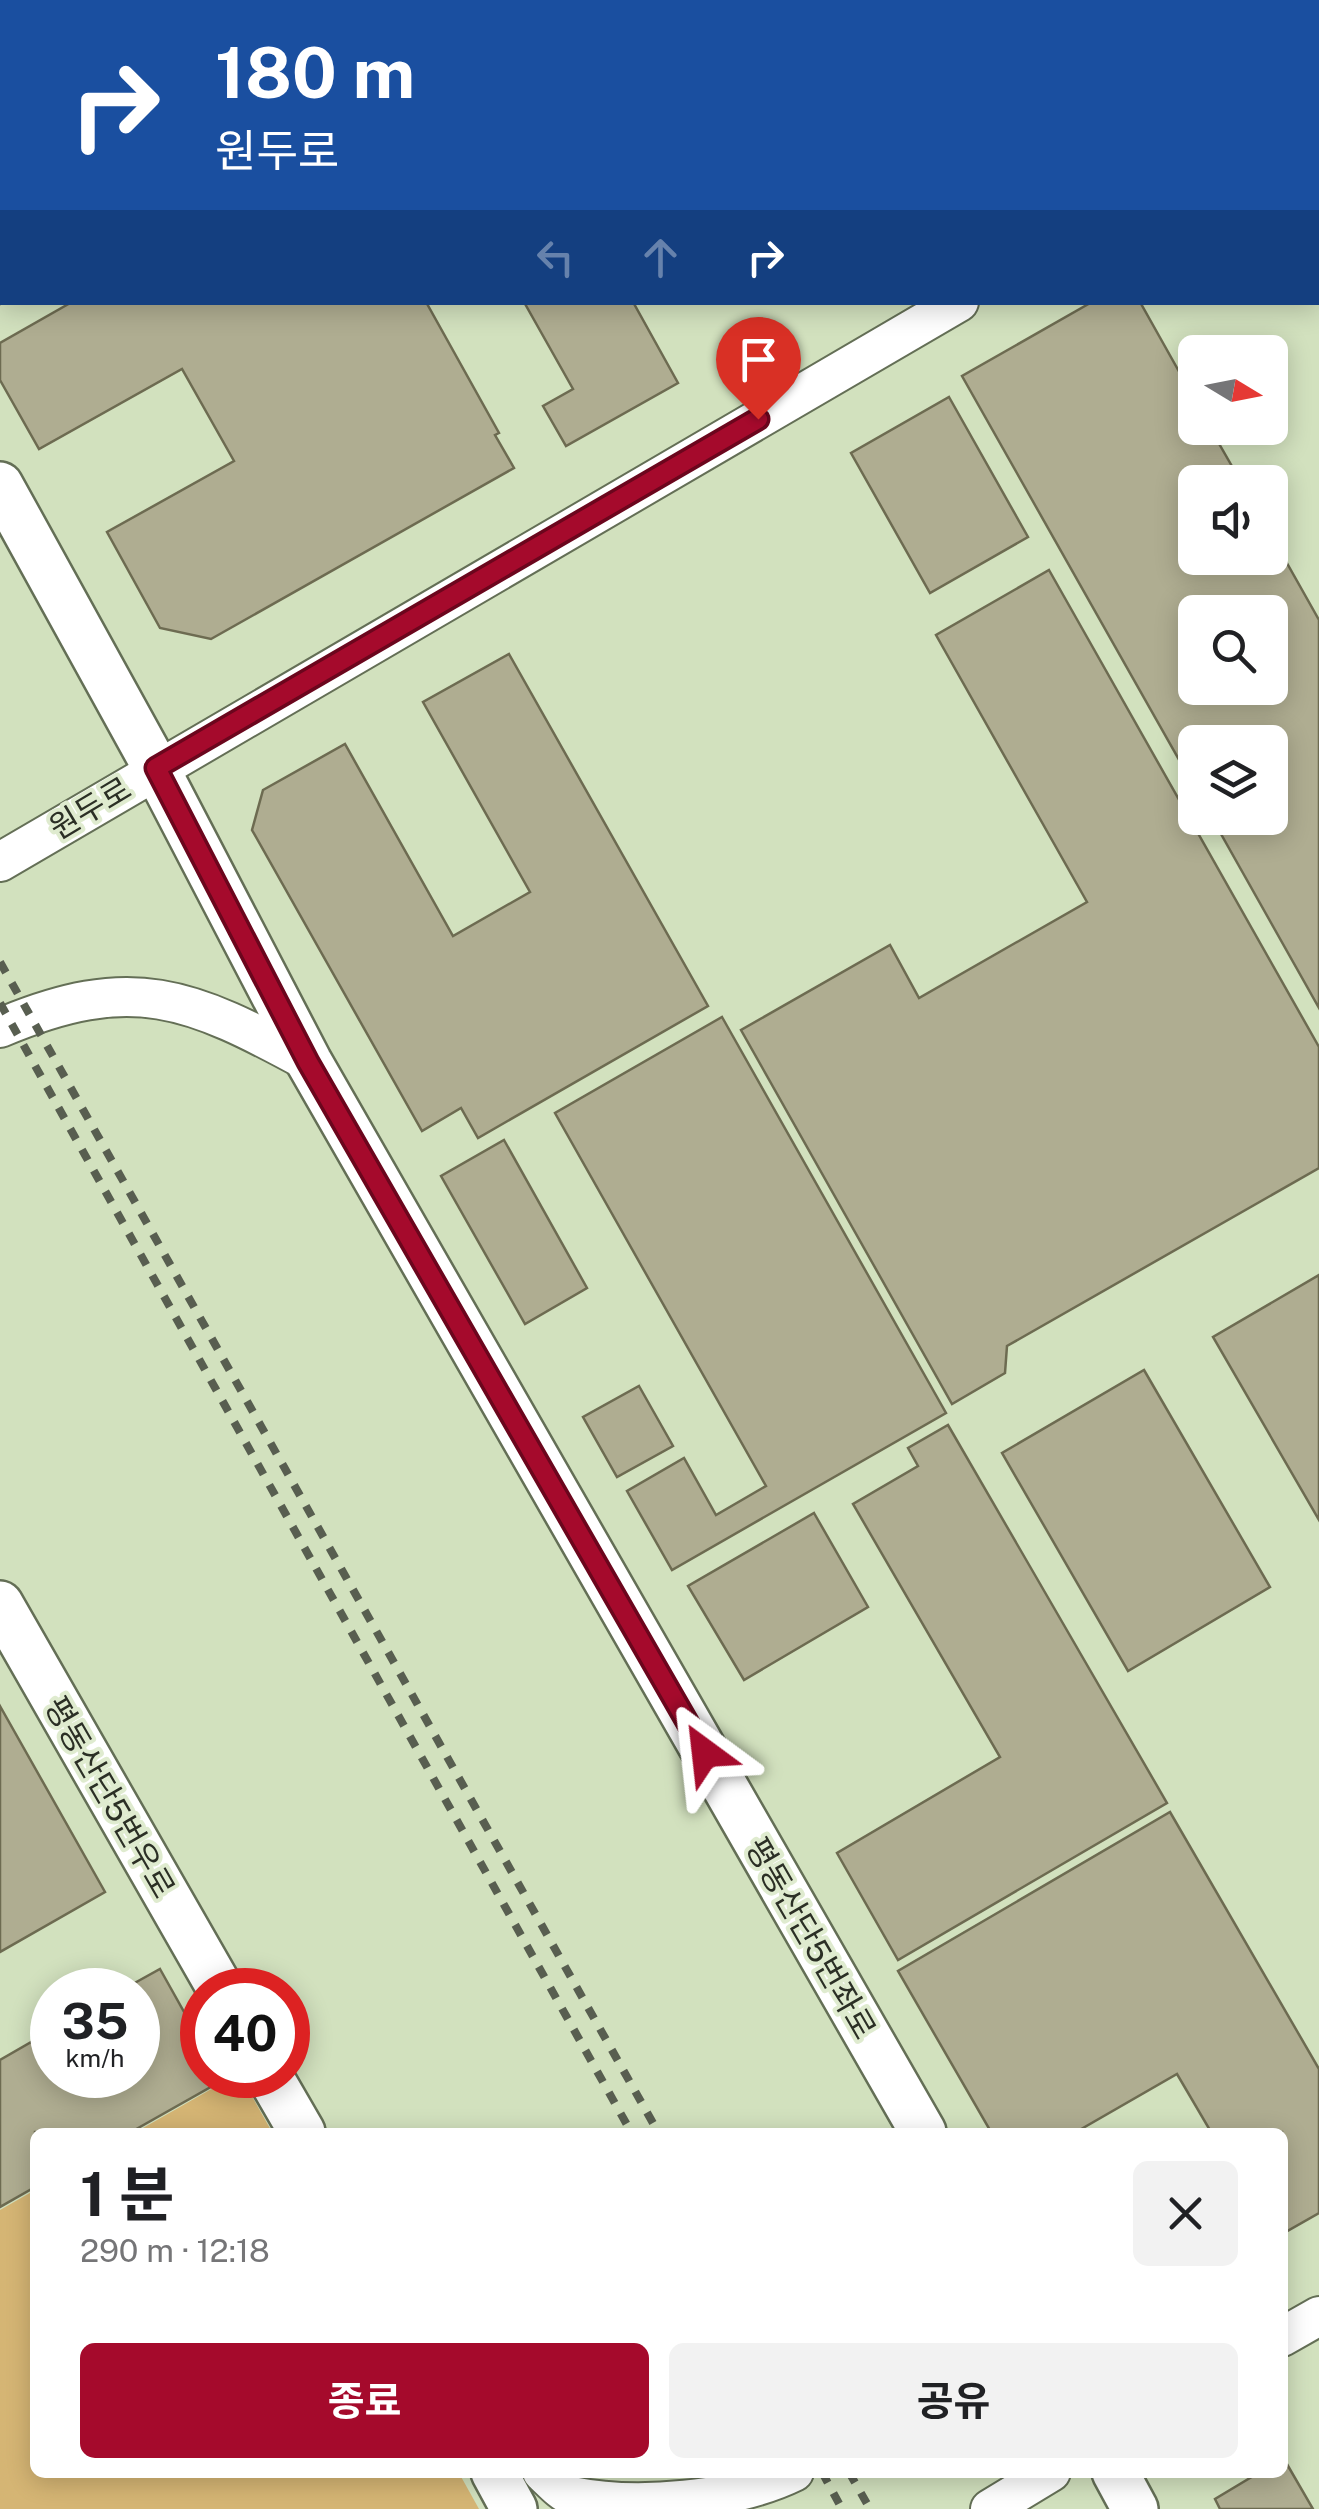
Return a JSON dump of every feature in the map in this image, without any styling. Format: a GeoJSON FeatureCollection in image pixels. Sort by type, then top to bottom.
{"type":"FeatureCollection","features":[{"type":"Feature","properties":{"kind":"street","name":"원두로"},"geometry":{"type":"LineString","coordinates":[[0,862],[954,305]]}},
{"type":"Feature","properties":{"kind":"street","name":"평동산단5번좌로"},"geometry":{"type":"LineString","coordinates":[[0,485],[156,768],[308,1062],[921,2128]]}},
{"type":"Feature","properties":{"kind":"street"},"geometry":{"type":"LineString","coordinates":[[0,1028],[55,1004],[118,997],[168,1000],[222,1015],[308,1062]]}},
{"type":"Feature","properties":{"kind":"street","name":"평동산단5번우로"},"geometry":{"type":"LineString","coordinates":[[0,1604],[208,1968]]}},
{"type":"Feature","properties":{"kind":"street"},"geometry":{"type":"LineString","coordinates":[[283,2098],[300,2128]]}},
{"type":"Feature","properties":{"kind":"street"},"geometry":{"type":"LineString","coordinates":[[1288,2334],[1319,2316]]}},
{"type":"Feature","properties":{"kind":"street"},"geometry":{"type":"LineString","coordinates":[[497,2478],[514,2509]]}},
{"type":"Feature","properties":{"kind":"street"},"geometry":{"type":"LineString","coordinates":[[549,2478],[570,2496],[631,2504],[690,2502],[744,2492],[779,2478]]}},
{"type":"Feature","properties":{"kind":"street"},"geometry":{"type":"LineString","coordinates":[[990,2509],[1041,2478]]}},
{"type":"Feature","properties":{"kind":"street"},"geometry":{"type":"LineString","coordinates":[[1118,2478],[1136,2509]]}},
{"type":"Feature","properties":{"kind":"shaded area"},"geometry":{"type":"Polygon","coordinates":[[[0,305],[1319,305],[1319,2509],[0,2509],[0,305]]]}},
{"type":"Feature","properties":{"kind":"shaded area"},"geometry":{"type":"Polygon","coordinates":[[[196,2098],[253,2098],[270,2128],[143,2128],[196,2098]]]}},
{"type":"Feature","properties":{"kind":"shaded area"},"geometry":{"type":"Polygon","coordinates":[[[30,2193],[30,2478],[462,2478],[479,2509],[0,2509],[0,2210],[30,2193]]]}},
{"type":"Feature","properties":{"kind":"building"},"geometry":{"type":"Polygon","coordinates":[[[67,305],[428,305],[499,433],[495,435],[514,468],[211,639],[160,628],[107,532],[234,461],[182,369],[39,449],[0,380],[0,343],[67,305]]]}},
{"type":"Feature","properties":{"kind":"building"},"geometry":{"type":"Polygon","coordinates":[[[526,305],[635,305],[678,383],[566,446],[543,406],[573,389],[526,305]]]}},
{"type":"Feature","properties":{"kind":"building"},"geometry":{"type":"Polygon","coordinates":[[[1087,305],[1142,305],[1178,370],[1178,445],[1220,445],[1231,465],[1178,465],[1178,575],[1288,575],[1288,565],[1319,620],[1319,1008],[1222,835],[1288,835],[1288,725],[1178,725],[1178,758],[962,376],[1087,305]]]}},
{"type":"Feature","properties":{"kind":"building"},"geometry":{"type":"Polygon","coordinates":[[[949,397],[1028,537],[930,593],[851,453],[949,397]]]}},
{"type":"Feature","properties":{"kind":"building"},"geometry":{"type":"Polygon","coordinates":[[[1049,570],[1178,798],[1178,835],[1199,835],[1319,1047],[1319,1168],[1007,1346],[1005,1373],[952,1404],[741,1030],[890,945],[919,998],[1087,902],[936,635],[1049,570]]]}},
{"type":"Feature","properties":{"kind":"building"},"geometry":{"type":"Polygon","coordinates":[[[509,654],[708,1006],[478,1138],[461,1108],[422,1131],[252,830],[263,790],[345,744],[453,936],[530,892],[423,702],[509,654]]]}},
{"type":"Feature","properties":{"kind":"building"},"geometry":{"type":"Polygon","coordinates":[[[722,1017],[946,1413],[672,1570],[627,1491],[684,1458],[716,1515],[766,1486],[555,1113],[722,1017]]]}},
{"type":"Feature","properties":{"kind":"building"},"geometry":{"type":"Polygon","coordinates":[[[504,1140],[587,1288],[525,1324],[441,1176],[504,1140]]]}},
{"type":"Feature","properties":{"kind":"building"},"geometry":{"type":"Polygon","coordinates":[[[1319,1275],[1319,1520],[1213,1337],[1319,1275]]]}},
{"type":"Feature","properties":{"kind":"building"},"geometry":{"type":"Polygon","coordinates":[[[1144,1370],[1270,1587],[1128,1671],[1002,1453],[1144,1370]]]}},
{"type":"Feature","properties":{"kind":"building"},"geometry":{"type":"Polygon","coordinates":[[[639,1386],[673,1446],[617,1477],[583,1417],[639,1386]]]}},
{"type":"Feature","properties":{"kind":"building"},"geometry":{"type":"Polygon","coordinates":[[[948,1425],[1167,1803],[898,1960],[837,1853],[1000,1757],[853,1504],[918,1466],[908,1448],[948,1425]]]}},
{"type":"Feature","properties":{"kind":"building"},"geometry":{"type":"Polygon","coordinates":[[[814,1513],[868,1607],[744,1680],[688,1586],[814,1513]]]}},
{"type":"Feature","properties":{"kind":"building"},"geometry":{"type":"Polygon","coordinates":[[[0,1706],[105,1892],[0,1952],[0,1706]]]}},
{"type":"Feature","properties":{"kind":"building"},"geometry":{"type":"Polygon","coordinates":[[[1170,1812],[1319,2069],[1319,2213],[1288,2231],[1288,2128],[1209,2128],[1177,2074],[1083,2128],[989,2128],[898,1971],[1170,1812]]]}},
{"type":"Feature","properties":{"kind":"building"},"geometry":{"type":"Polygon","coordinates":[[[160,1969],[180,2005],[180,2098],[191,2098],[138,2128],[30,2128],[30,2190],[0,2207],[0,2060],[30,2043],[30,2098],[160,2098],[160,1969]]]}},
{"type":"Feature","properties":{"kind":"building"},"geometry":{"type":"Polygon","coordinates":[[[1288,2466],[1313,2509],[1220,2509],[1215,2499],[1250,2478],[1288,2478],[1288,2466]]]}},
{"type":"Feature","properties":{"kind":"railway"},"geometry":{"type":"LineString","coordinates":[[0,962],[656,2128]]}},
{"type":"Feature","properties":{"kind":"railway"},"geometry":{"type":"LineString","coordinates":[[0,1003],[629,2128]]}},
{"type":"Feature","properties":{"kind":"railway"},"geometry":{"type":"LineString","coordinates":[[825,2478],[842,2509]]}},
{"type":"Feature","properties":{"kind":"railway"},"geometry":{"type":"LineString","coordinates":[[852,2478],[870,2509]]}},
{"type":"Feature","properties":{"kind":"route"},"geometry":{"type":"LineString","coordinates":[[705,1753],[308,1062],[156,768],[758,419]]}}]}
